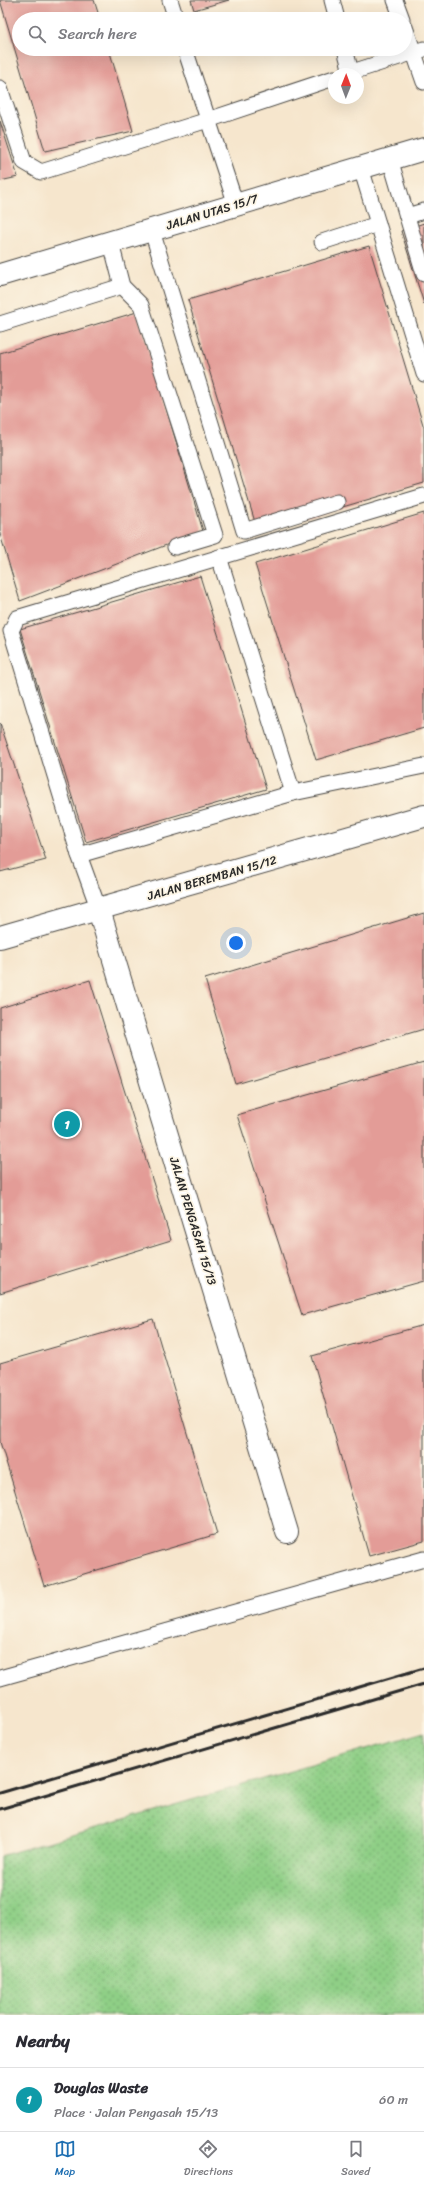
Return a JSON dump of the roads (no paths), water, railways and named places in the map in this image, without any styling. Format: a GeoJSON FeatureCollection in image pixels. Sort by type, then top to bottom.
{"type":"FeatureCollection","features":[{"type":"Feature","properties":{"kind":"street","name":"JALAN UTAS 15/7"},"geometry":{"type":"LineString","coordinates":[[0,275],[424,149]]}},
{"type":"Feature","properties":{"kind":"street","name":"JALAN BEREMBAN 15/12"},"geometry":{"type":"LineString","coordinates":[[0,937],[82,913],[100,910],[424,816]]}},
{"type":"Feature","properties":{"kind":"street","name":"JALAN PENGASAH 15/13"},"geometry":{"type":"LineString","coordinates":[[100,910],[287,1532]]}},
{"type":"Feature","properties":{"kind":"lane"},"geometry":{"type":"LineString","coordinates":[[170,0],[174,12]]}},
{"type":"Feature","properties":{"kind":"lane"},"geometry":{"type":"LineString","coordinates":[[332,0],[335,12]]}},
{"type":"Feature","properties":{"kind":"lane"},"geometry":{"type":"LineString","coordinates":[[396,0],[400,12]]}},
{"type":"Feature","properties":{"kind":"lane"},"geometry":{"type":"LineString","coordinates":[[412,38],[419,50],[424,82]]}},
{"type":"Feature","properties":{"kind":"lane"},"geometry":{"type":"LineString","coordinates":[[187,56],[236,204]]}},
{"type":"Feature","properties":{"kind":"lane"},"geometry":{"type":"LineString","coordinates":[[346,56],[348,68]]}},
{"type":"Feature","properties":{"kind":"lane"},"geometry":{"type":"LineString","coordinates":[[364,68],[401,56]]}},
{"type":"Feature","properties":{"kind":"lane"},"geometry":{"type":"LineString","coordinates":[[0,88],[24,162],[41,172],[208,120],[328,80]]}},
{"type":"Feature","properties":{"kind":"lane"},"geometry":{"type":"LineString","coordinates":[[390,159],[424,274]]}},
{"type":"Feature","properties":{"kind":"lane"},"geometry":{"type":"LineString","coordinates":[[360,168],[424,374]]}},
{"type":"Feature","properties":{"kind":"lane"},"geometry":{"type":"LineString","coordinates":[[407,216],[424,211]]}},
{"type":"Feature","properties":{"kind":"lane"},"geometry":{"type":"LineString","coordinates":[[322,242],[378,224]]}},
{"type":"Feature","properties":{"kind":"lane"},"geometry":{"type":"LineString","coordinates":[[152,231],[244,531],[337,502]]}},
{"type":"Feature","properties":{"kind":"lane"},"geometry":{"type":"LineString","coordinates":[[111,243],[122,286],[141,305],[215,535],[175,547]]}},
{"type":"Feature","properties":{"kind":"lane"},"geometry":{"type":"LineString","coordinates":[[0,324],[122,286]]}},
{"type":"Feature","properties":{"kind":"lane"},"geometry":{"type":"LineString","coordinates":[[100,910],[79,855],[11,631],[17,618],[219,556],[424,496]]}},
{"type":"Feature","properties":{"kind":"lane"},"geometry":{"type":"LineString","coordinates":[[219,556],[293,793]]}},
{"type":"Feature","properties":{"kind":"lane"},"geometry":{"type":"LineString","coordinates":[[79,855],[293,793],[424,766]]}},
{"type":"Feature","properties":{"kind":"lane"},"geometry":{"type":"LineString","coordinates":[[0,1678],[424,1559]]}},
{"type":"Feature","properties":{"kind":"railway"},"geometry":{"type":"LineString","coordinates":[[0,1793],[424,1668]]}},
{"type":"Feature","properties":{"kind":"railway"},"geometry":{"type":"LineString","coordinates":[[0,1809],[424,1684]]}},
{"type":"Feature","properties":{"kind":"place","name":"Douglas Waste"},"geometry":{"type":"Point","coordinates":[67,1124]}}]}
